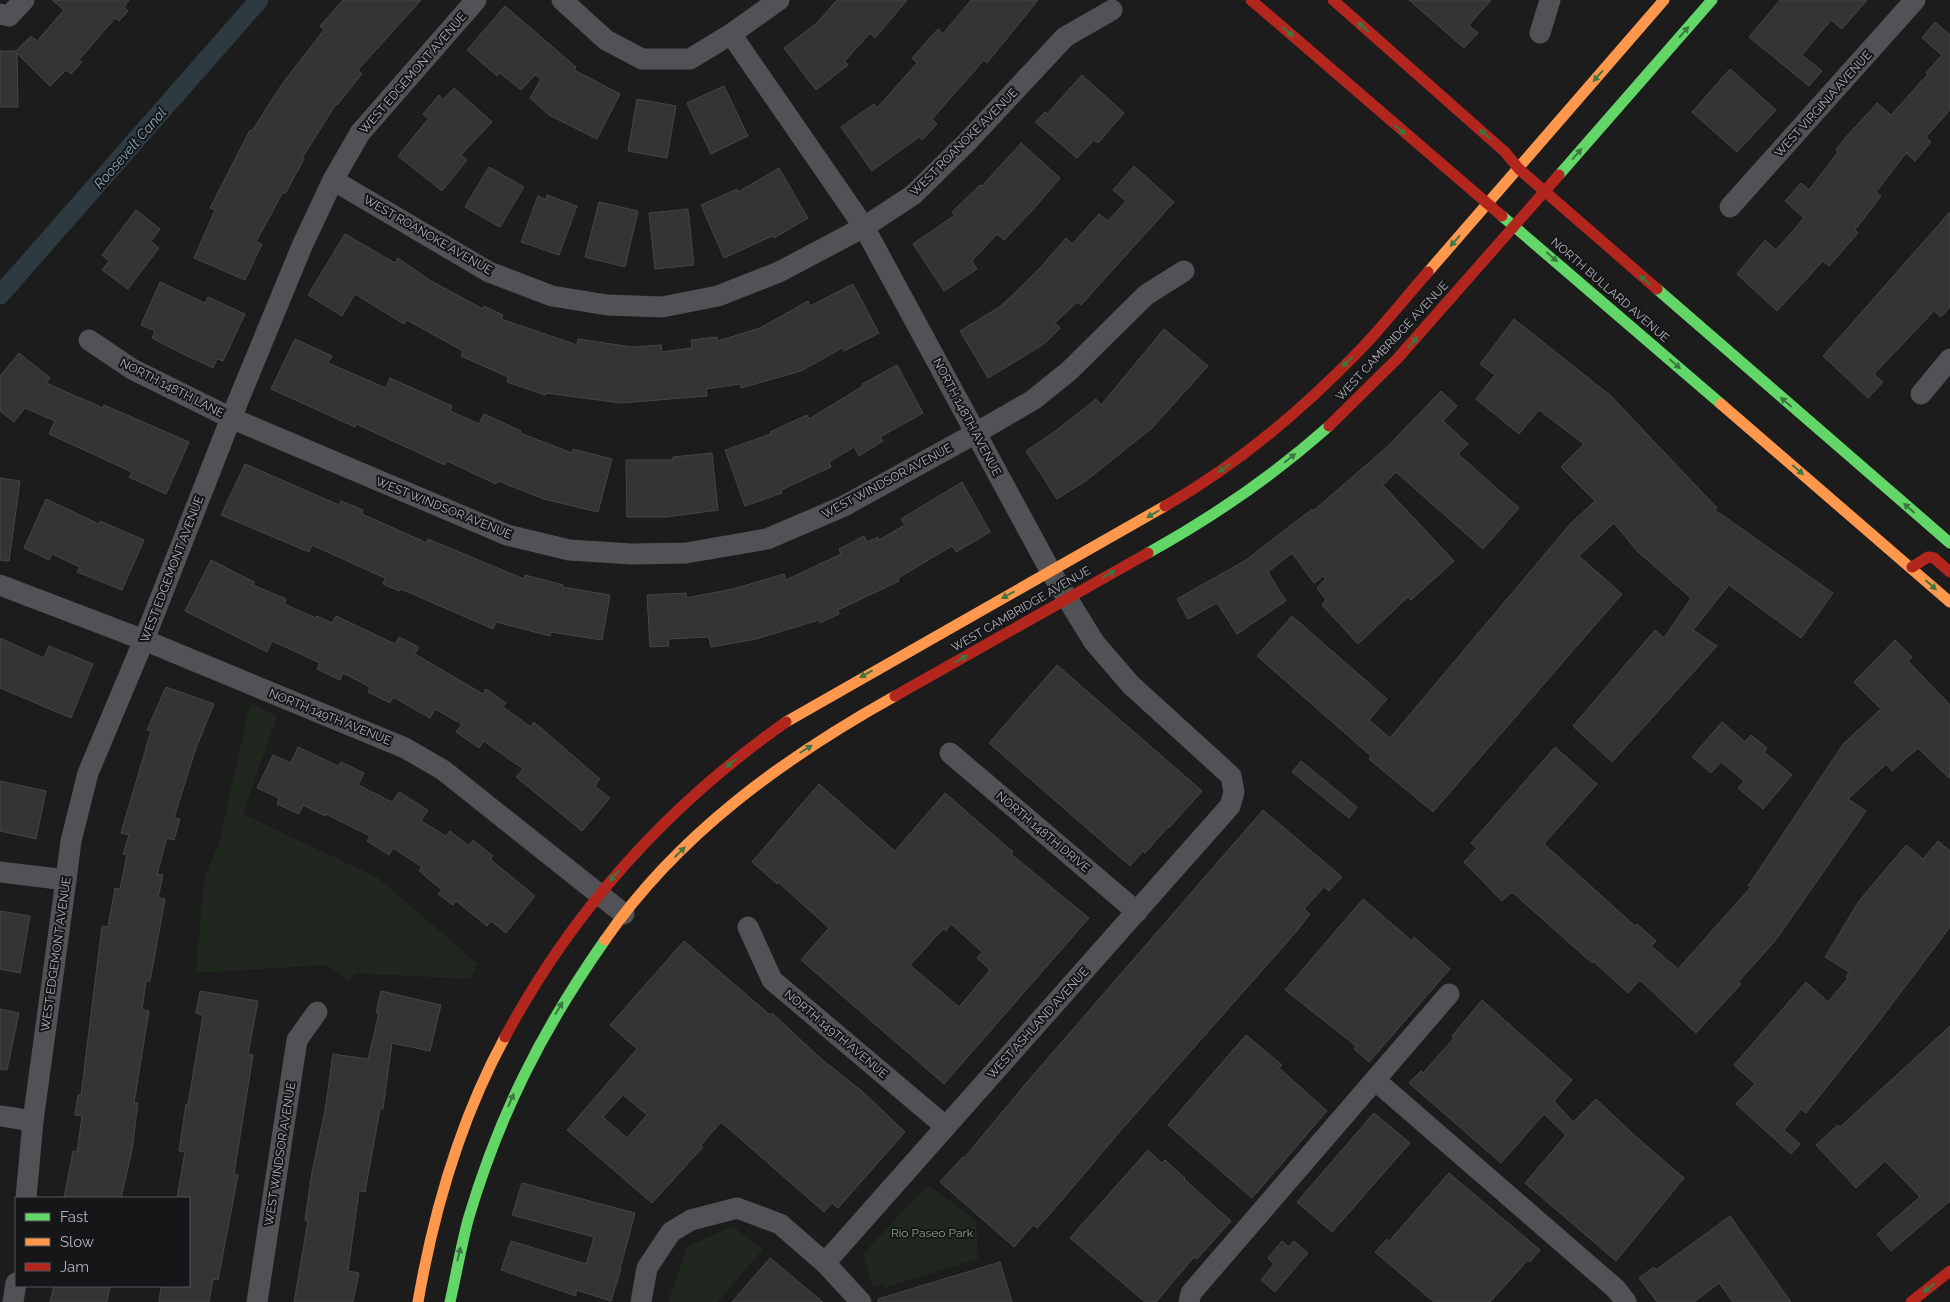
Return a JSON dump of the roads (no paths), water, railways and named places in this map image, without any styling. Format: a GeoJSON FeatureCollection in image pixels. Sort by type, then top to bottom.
{"type":"FeatureCollection","features":[{"type":"Feature","properties":{"kind":"street"},"geometry":{"type":"LineString","coordinates":[[0,14],[9,16],[24,0]]}},
{"type":"Feature","properties":{"kind":"street","name":"WEST EDGEMONT AVENUE"},"geometry":{"type":"LineString","coordinates":[[26,1197],[33,1121],[66,880],[72,842],[88,773],[144,640],[231,418],[302,246],[333,180],[360,133],[476,0]]}},
{"type":"Feature","properties":{"kind":"street"},"geometry":{"type":"LineString","coordinates":[[562,0],[606,40],[642,59],[690,59],[731,34],[779,0]]}},
{"type":"Feature","properties":{"kind":"street","name":"NORTH BULLARD AVENUE"},"geometry":{"type":"LineString","coordinates":[[1251,0],[1912,567],[1950,602]]}},
{"type":"Feature","properties":{"kind":"street"},"geometry":{"type":"LineString","coordinates":[[1333,0],[1506,152],[1519,169],[1950,543]]}},
{"type":"Feature","properties":{"kind":"street"},"geometry":{"type":"LineString","coordinates":[[1540,33],[1550,0]]}},
{"type":"Feature","properties":{"kind":"street","name":"WEST CAMBRIDGE AVENUE"},"geometry":{"type":"LineString","coordinates":[[418,1302],[438,1205],[449,1166],[489,1069],[514,1018],[546,967],[600,893],[633,853],[664,822],[740,755],[769,734],[835,692],[1051,572],[1195,489],[1292,416],[1361,349],[1664,0]]}},
{"type":"Feature","properties":{"kind":"street","name":"WEST CAMBRIDGE AVENUE"},"geometry":{"type":"LineString","coordinates":[[450,1302],[460,1251],[477,1189],[513,1095],[534,1050],[587,963],[657,874],[751,787],[794,756],[1215,514],[1260,482],[1314,439],[1368,390],[1398,358],[1712,0]]}},
{"type":"Feature","properties":{"kind":"street","name":"WEST VIRGINIA AVENUE"},"geometry":{"type":"LineString","coordinates":[[1730,207],[1916,0]]}},
{"type":"Feature","properties":{"kind":"street","name":"WEST ROANOKE AVENUE"},"geometry":{"type":"LineString","coordinates":[[333,180],[489,272],[552,296],[608,304],[662,307],[718,296],[779,272],[864,226],[914,195],[968,141],[1065,37],[1112,10]]}},
{"type":"Feature","properties":{"kind":"street","name":"NORTH 148TH AVENUE"},"geometry":{"type":"LineString","coordinates":[[731,34],[864,226],[1051,572],[1094,642],[1131,685],[1231,776]]}},
{"type":"Feature","properties":{"kind":"street","name":"WEST WINDSOR AVENUE"},"geometry":{"type":"LineString","coordinates":[[231,418],[507,536],[569,550],[632,554],[686,553],[767,539],[844,506],[976,433],[1033,400],[1069,372],[1146,296],[1184,271]]}},
{"type":"Feature","properties":{"kind":"street","name":"NORTH 148TH LANE"},"geometry":{"type":"LineString","coordinates":[[89,340],[132,370],[231,418]]}},
{"type":"Feature","properties":{"kind":"street"},"geometry":{"type":"LineString","coordinates":[[1920,394],[1950,359]]}},
{"type":"Feature","properties":{"kind":"street"},"geometry":{"type":"LineString","coordinates":[[1912,567],[1928,557],[1934,558],[1950,572]]}},
{"type":"Feature","properties":{"kind":"street","name":"NORTH 149TH AVENUE"},"geometry":{"type":"LineString","coordinates":[[0,585],[144,640],[405,748],[443,770],[624,914]]}},
{"type":"Feature","properties":{"kind":"street","name":"NORTH 148TH DRIVE"},"geometry":{"type":"LineString","coordinates":[[950,753],[1137,912]]}},
{"type":"Feature","properties":{"kind":"street","name":"WEST ASHLAND AVENUE"},"geometry":{"type":"LineString","coordinates":[[825,1263],[1230,806],[1234,792],[1231,776]]}},
{"type":"Feature","properties":{"kind":"street"},"geometry":{"type":"LineString","coordinates":[[0,872],[66,880]]}},
{"type":"Feature","properties":{"kind":"street","name":"NORTH 149TH AVENUE"},"geometry":{"type":"LineString","coordinates":[[748,927],[772,980],[945,1126]]}},
{"type":"Feature","properties":{"kind":"street"},"geometry":{"type":"LineString","coordinates":[[1189,1302],[1191,1293],[1449,994]]}},
{"type":"Feature","properties":{"kind":"street","name":"WEST WINDSOR AVENUE"},"geometry":{"type":"LineString","coordinates":[[258,1302],[297,1040],[317,1012]]}},
{"type":"Feature","properties":{"kind":"street"},"geometry":{"type":"LineString","coordinates":[[1375,1080],[1616,1289],[1626,1302]]}},
{"type":"Feature","properties":{"kind":"street"},"geometry":{"type":"LineString","coordinates":[[0,1116],[33,1121]]}},
{"type":"Feature","properties":{"kind":"street"},"geometry":{"type":"LineString","coordinates":[[641,1302],[647,1268],[670,1232],[691,1220],[737,1208],[780,1224],[825,1263],[861,1302]]}},
{"type":"Feature","properties":{"kind":"street"},"geometry":{"type":"LineString","coordinates":[[1911,1302],[1949,1274]]}},
{"type":"Feature","properties":{"kind":"street"},"geometry":{"type":"LineString","coordinates":[[13,1302],[15,1287]]}},
{"type":"Feature","properties":{"kind":"waterway","name":"Roosevelt Canal"},"geometry":{"type":"LineString","coordinates":[[0,295],[259,0]]}},
{"type":"Feature","properties":{"kind":"park label","name":"Rio Paseo Park"},"geometry":{"type":"Point","coordinates":[932,1233]}}]}
